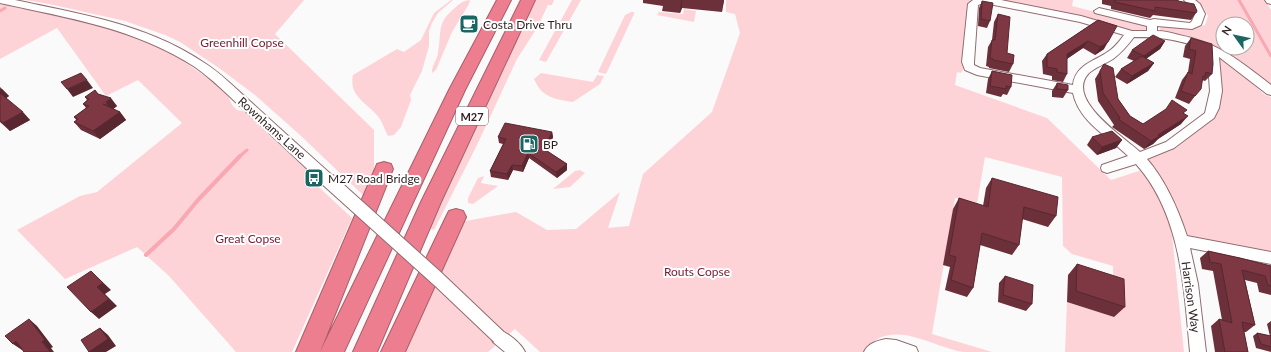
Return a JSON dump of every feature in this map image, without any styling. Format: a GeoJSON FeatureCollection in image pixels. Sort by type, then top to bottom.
{"type":"FeatureCollection","features":[{"type":"Feature","properties":{"kind":"highway","name":"M27"},"geometry":{"type":"LineString","coordinates":[[332,352],[458,90],[504,0]]}},
{"type":"Feature","properties":{"kind":"highway","name":"M27"},"geometry":{"type":"LineString","coordinates":[[365,352],[431,202],[528,0]]}},
{"type":"Feature","properties":{"kind":"highway"},"geometry":{"type":"LineString","coordinates":[[308,352],[384,169]]}},
{"type":"Feature","properties":{"kind":"highway"},"geometry":{"type":"LineString","coordinates":[[393,352],[456,217]]}},
{"type":"Feature","properties":{"kind":"street","name":"Rownhams Lane"},"geometry":{"type":"LineString","coordinates":[[0,0],[104,22],[140,34],[169,47],[210,73],[308,160],[517,352]]}},
{"type":"Feature","properties":{"kind":"street"},"geometry":{"type":"LineString","coordinates":[[981,0],[973,4],[968,62],[969,67],[977,71],[1078,90],[1083,72],[1096,62],[1114,53],[1131,34]]}},
{"type":"Feature","properties":{"kind":"street"},"geometry":{"type":"LineString","coordinates":[[986,0],[1081,19],[1131,34],[1152,29]]}},
{"type":"Feature","properties":{"kind":"street"},"geometry":{"type":"LineString","coordinates":[[1152,29],[1154,22],[1192,26],[1197,23],[1200,14],[1196,6],[1189,0]]}},
{"type":"Feature","properties":{"kind":"street"},"geometry":{"type":"LineString","coordinates":[[1099,11],[1212,48],[1229,58],[1271,91]]}},
{"type":"Feature","properties":{"kind":"street"},"geometry":{"type":"LineString","coordinates":[[1107,168],[1138,158],[1170,145],[1210,115],[1214,108],[1216,76],[1212,48]]}},
{"type":"Feature","properties":{"kind":"street","name":"Harrison Way"},"geometry":{"type":"LineString","coordinates":[[1078,90],[1084,108],[1100,125],[1138,158],[1154,178],[1170,206],[1183,241],[1189,273],[1198,352]]}},
{"type":"Feature","properties":{"kind":"street","name":"Harrison Way"},"geometry":{"type":"LineString","coordinates":[[1183,241],[1271,258]]}},
{"type":"Feature","properties":{"kind":"street"},"geometry":{"type":"LineString","coordinates":[[872,352],[876,348],[888,346],[910,352]]}},
{"type":"Feature","properties":{"kind":"green space","name":"Greenhill Copse"},"geometry":{"type":"Polygon","coordinates":[[[25,0],[304,0],[275,34],[374,130],[374,175],[363,195],[300,135],[255,95],[219,68],[180,42],[125,21],[25,0]]]}},
{"type":"Feature","properties":{"kind":"green space"},"geometry":{"type":"Polygon","coordinates":[[[453,0],[438,13],[432,23],[429,31],[429,46],[422,71],[410,95],[411,100],[401,127],[394,135],[388,136],[380,119],[356,95],[352,83],[353,75],[397,49],[404,52],[421,40],[434,13],[453,0]]]}},
{"type":"Feature","properties":{"kind":"green space"},"geometry":{"type":"Polygon","coordinates":[[[470,0],[452,32],[436,70],[432,73],[432,68],[438,53],[441,28],[445,18],[461,3],[470,0]]]}},
{"type":"Feature","properties":{"kind":"green space"},"geometry":{"type":"Polygon","coordinates":[[[536,0],[554,0],[552,5],[548,5],[537,28],[517,59],[477,145],[434,230],[430,229],[513,45],[522,31],[527,30],[529,15],[536,0]]]}},
{"type":"Feature","properties":{"kind":"green space"},"geometry":{"type":"Polygon","coordinates":[[[572,0],[581,0],[546,62],[539,60],[572,0]]]}},
{"type":"Feature","properties":{"kind":"green space","name":"Routs Copse"},"geometry":{"type":"Polygon","coordinates":[[[726,0],[972,0],[969,3],[965,67],[961,73],[957,72],[955,85],[1047,118],[1111,180],[1142,170],[1159,195],[1171,225],[1184,352],[1065,352],[1067,302],[1114,317],[1113,266],[1072,254],[1063,246],[1062,177],[985,157],[977,203],[955,198],[932,334],[992,352],[964,352],[911,336],[898,334],[886,336],[874,341],[864,352],[540,352],[515,329],[488,352],[403,352],[460,222],[516,212],[547,230],[576,229],[620,192],[608,228],[629,226],[643,174],[712,112],[740,33],[735,14],[726,12],[726,0]]]}},
{"type":"Feature","properties":{"kind":"green space"},"geometry":{"type":"Polygon","coordinates":[[[993,0],[1073,0],[1072,6],[1146,25],[1147,30],[1135,32],[1085,18],[993,0]]]}},
{"type":"Feature","properties":{"kind":"green space"},"geometry":{"type":"Polygon","coordinates":[[[1195,0],[1265,0],[1271,10],[1271,86],[1229,56],[1255,56],[1255,16],[1215,16],[1215,48],[1193,39],[1160,31],[1160,28],[1163,26],[1193,29],[1205,25],[1208,16],[1203,7],[1195,0]]]}},
{"type":"Feature","properties":{"kind":"green space","name":"Great Copse"},"geometry":{"type":"Polygon","coordinates":[[[0,4],[65,17],[122,31],[175,55],[223,89],[227,93],[232,105],[237,110],[243,111],[308,171],[308,177],[352,218],[292,352],[236,352],[169,276],[137,247],[65,279],[17,230],[80,196],[97,192],[182,123],[138,80],[106,96],[57,28],[0,59],[0,4]]]}},
{"type":"Feature","properties":{"kind":"green space"},"geometry":{"type":"Polygon","coordinates":[[[684,9],[696,11],[694,22],[657,15],[659,12],[683,14],[684,9]]]}},
{"type":"Feature","properties":{"kind":"green space"},"geometry":{"type":"Polygon","coordinates":[[[634,12],[634,14],[606,74],[598,72],[625,15],[634,12]]]}},
{"type":"Feature","properties":{"kind":"green space"},"geometry":{"type":"Polygon","coordinates":[[[1216,57],[1231,64],[1265,95],[1271,97],[1271,253],[1187,236],[1145,161],[1176,148],[1214,118],[1217,110],[1216,57]]]}},
{"type":"Feature","properties":{"kind":"green space"},"geometry":{"type":"Polygon","coordinates":[[[541,73],[593,82],[597,75],[604,76],[600,84],[573,102],[545,94],[534,79],[541,73]]]}},
{"type":"Feature","properties":{"kind":"green space"},"geometry":{"type":"Polygon","coordinates":[[[580,170],[585,173],[570,187],[553,189],[575,171],[580,170]]]}},
{"type":"Feature","properties":{"kind":"green space"},"geometry":{"type":"Polygon","coordinates":[[[484,176],[481,183],[498,186],[473,204],[468,203],[468,198],[478,178],[484,176]]]}},
{"type":"Feature","properties":{"kind":"building"},"geometry":{"type":"Polygon","coordinates":[[[1115,0],[1178,0],[1194,4],[1197,11],[1196,13],[1155,7],[1155,11],[1115,2],[1115,0]]]}},
{"type":"Feature","properties":{"kind":"building"},"geometry":{"type":"Polygon","coordinates":[[[982,1],[993,3],[990,21],[981,19],[982,1]]]}},
{"type":"Feature","properties":{"kind":"building"},"geometry":{"type":"Polygon","coordinates":[[[998,14],[1010,17],[1007,53],[1014,55],[1013,64],[990,58],[992,40],[995,40],[998,14]]]}},
{"type":"Feature","properties":{"kind":"building"},"geometry":{"type":"Polygon","coordinates":[[[1098,20],[1117,26],[1108,42],[1100,47],[1088,41],[1067,54],[1067,74],[1057,72],[1057,69],[1047,67],[1047,54],[1098,20]]]}},
{"type":"Feature","properties":{"kind":"building"},"geometry":{"type":"Polygon","coordinates":[[[1153,35],[1165,41],[1144,56],[1132,50],[1153,35]]]}},
{"type":"Feature","properties":{"kind":"building"},"geometry":{"type":"Polygon","coordinates":[[[1191,38],[1212,44],[1212,74],[1206,72],[1205,76],[1203,76],[1201,89],[1195,96],[1181,91],[1188,72],[1192,74],[1196,51],[1189,49],[1191,38]]]}},
{"type":"Feature","properties":{"kind":"building"},"geometry":{"type":"Polygon","coordinates":[[[1142,56],[1154,63],[1132,76],[1121,69],[1142,56]]]}},
{"type":"Feature","properties":{"kind":"building"},"geometry":{"type":"Polygon","coordinates":[[[1104,64],[1113,68],[1118,99],[1130,116],[1143,124],[1166,109],[1172,100],[1187,110],[1183,113],[1188,116],[1151,141],[1118,119],[1120,118],[1103,93],[1100,71],[1104,64]]]}},
{"type":"Feature","properties":{"kind":"building"},"geometry":{"type":"Polygon","coordinates":[[[992,71],[1012,75],[1011,87],[1006,86],[1006,89],[990,86],[992,71]]]}},
{"type":"Feature","properties":{"kind":"building"},"geometry":{"type":"Polygon","coordinates":[[[81,73],[87,80],[67,89],[61,82],[81,73]]]}},
{"type":"Feature","properties":{"kind":"building"},"geometry":{"type":"Polygon","coordinates":[[[1057,83],[1068,85],[1068,90],[1057,89],[1057,83]]]}},
{"type":"Feature","properties":{"kind":"building"},"geometry":{"type":"Polygon","coordinates":[[[95,90],[98,94],[111,98],[106,102],[109,106],[103,104],[120,112],[93,131],[74,122],[78,119],[74,117],[89,106],[83,104],[89,99],[85,97],[95,90]]]}},
{"type":"Feature","properties":{"kind":"building"},"geometry":{"type":"Polygon","coordinates":[[[0,93],[23,112],[3,123],[0,121],[0,93]]]}},
{"type":"Feature","properties":{"kind":"building"},"geometry":{"type":"Polygon","coordinates":[[[505,123],[552,132],[544,149],[567,164],[556,172],[528,153],[522,166],[512,165],[507,174],[490,171],[506,139],[498,137],[505,123]]]}},
{"type":"Feature","properties":{"kind":"building"},"geometry":{"type":"Polygon","coordinates":[[[1112,131],[1122,140],[1102,147],[1092,137],[1112,131]]]}},
{"type":"Feature","properties":{"kind":"building"},"geometry":{"type":"Polygon","coordinates":[[[992,178],[1058,197],[1056,216],[1024,207],[1019,245],[982,233],[973,288],[951,280],[956,257],[949,255],[959,198],[988,207],[992,178]]]}},
{"type":"Feature","properties":{"kind":"building"},"geometry":{"type":"Polygon","coordinates":[[[1208,251],[1271,266],[1271,286],[1268,285],[1265,276],[1242,270],[1255,325],[1242,322],[1248,352],[1225,352],[1219,319],[1232,323],[1221,264],[1210,262],[1208,251]]]}},
{"type":"Feature","properties":{"kind":"building"},"geometry":{"type":"Polygon","coordinates":[[[1077,264],[1124,279],[1125,307],[1076,291],[1077,264]]]}},
{"type":"Feature","properties":{"kind":"building"},"geometry":{"type":"Polygon","coordinates":[[[91,271],[103,283],[97,287],[109,299],[91,312],[67,287],[91,271]]]}},
{"type":"Feature","properties":{"kind":"building"},"geometry":{"type":"Polygon","coordinates":[[[1005,276],[1033,285],[1032,304],[1003,295],[1005,276]]]}},
{"type":"Feature","properties":{"kind":"building"},"geometry":{"type":"Polygon","coordinates":[[[29,319],[45,340],[42,342],[50,352],[24,352],[16,341],[13,344],[5,336],[29,319]]]}},
{"type":"Feature","properties":{"kind":"building"},"geometry":{"type":"Polygon","coordinates":[[[100,328],[108,339],[89,352],[81,340],[100,328]]]}},
{"type":"Feature","properties":{"kind":"building"},"geometry":{"type":"Polygon","coordinates":[[[1257,333],[1271,336],[1271,347],[1261,344],[1257,333]]]}},
{"type":"Feature","properties":{"kind":"waterway"},"geometry":{"type":"LineString","coordinates":[[1239,0],[1271,56]]}},
{"type":"Feature","properties":{"kind":"waterway"},"geometry":{"type":"LineString","coordinates":[[0,11],[5,8]]}},
{"type":"Feature","properties":{"kind":"waterway"},"geometry":{"type":"LineString","coordinates":[[239,157],[247,150]]}},
{"type":"Feature","properties":{"kind":"waterway"},"geometry":{"type":"LineString","coordinates":[[146,255],[174,229],[198,200],[239,157]]}},
{"type":"Feature","properties":{"kind":"place","name":"Costa Drive Thru"},"geometry":{"type":"Point","coordinates":[469,24]}},
{"type":"Feature","properties":{"kind":"place","name":"BP"},"geometry":{"type":"Point","coordinates":[529,144]}},
{"type":"Feature","properties":{"kind":"place","name":"M27 Road Bridge"},"geometry":{"type":"Point","coordinates":[314,178]}}]}
